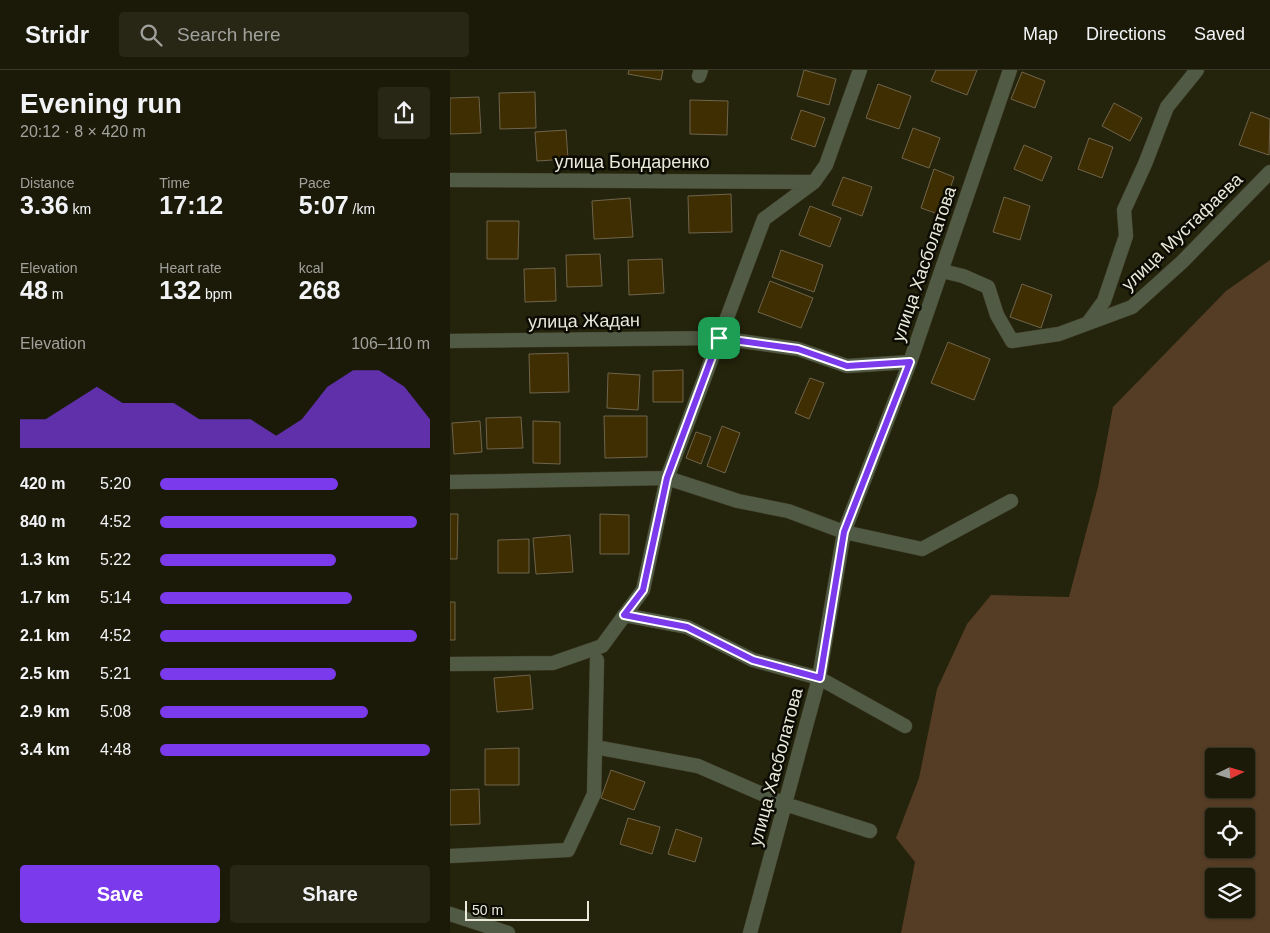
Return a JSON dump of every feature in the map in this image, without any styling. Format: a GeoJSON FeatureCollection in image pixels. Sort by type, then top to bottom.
{"type":"FeatureCollection","features":[{"type":"Feature","properties":{"kind":"street"},"geometry":{"type":"LineString","coordinates":[[450,664],[554,663],[602,646],[643,590],[667,478],[764,219],[814,182],[826,165],[860,70]]}},
{"type":"Feature","properties":{"kind":"street","name":"улица Хасболатова"},"geometry":{"type":"LineString","coordinates":[[750,933],[820,678],[844,532],[910,362],[1010,70]]}},
{"type":"Feature","properties":{"kind":"street","name":"улица Мустафаева"},"geometry":{"type":"LineString","coordinates":[[1088,323],[1104,300],[1126,236],[1124,210],[1145,164],[1167,107],[1197,70]]}},
{"type":"Feature","properties":{"kind":"street","name":"улица Мустафаева"},"geometry":{"type":"LineString","coordinates":[[942,271],[963,276],[988,287],[997,315],[1012,341],[1059,334],[1132,307],[1182,262],[1270,172]]}},
{"type":"Feature","properties":{"kind":"street","name":"улица Бондаренко"},"geometry":{"type":"LineString","coordinates":[[450,180],[814,182]]}},
{"type":"Feature","properties":{"kind":"street","name":"улица Жадан"},"geometry":{"type":"LineString","coordinates":[[450,341],[719,338],[798,349],[847,366],[910,362]]}},
{"type":"Feature","properties":{"kind":"street"},"geometry":{"type":"LineString","coordinates":[[450,482],[667,478],[738,501],[788,511],[844,532],[922,549],[1010,501]]}},
{"type":"Feature","properties":{"kind":"street"},"geometry":{"type":"LineString","coordinates":[[624,615],[687,627],[753,660],[820,678],[905,726]]}},
{"type":"Feature","properties":{"kind":"street"},"geometry":{"type":"LineString","coordinates":[[450,856],[568,850],[594,794],[597,660]]}},
{"type":"Feature","properties":{"kind":"street"},"geometry":{"type":"LineString","coordinates":[[595,747],[698,766],[785,804],[870,831]]}},
{"type":"Feature","properties":{"kind":"street"},"geometry":{"type":"LineString","coordinates":[[450,914],[508,933]]}},
{"type":"Feature","properties":{"kind":"shaded area"},"geometry":{"type":"Polygon","coordinates":[[[1270,260],[1270,933],[901,933],[915,862],[896,838],[919,778],[937,689],[967,624],[991,595],[1069,597],[1098,487],[1113,407],[1226,291],[1270,260]]]}},
{"type":"Feature","properties":{"kind":"building"},"geometry":{"type":"Polygon","coordinates":[[[629,70],[663,70],[661,80],[628,74],[629,70]]]}},
{"type":"Feature","properties":{"kind":"building"},"geometry":{"type":"Polygon","coordinates":[[[804,70],[836,79],[829,105],[797,96],[804,70]]]}},
{"type":"Feature","properties":{"kind":"building"},"geometry":{"type":"Polygon","coordinates":[[[936,70],[977,70],[967,95],[931,81],[936,70]]]}},
{"type":"Feature","properties":{"kind":"building"},"geometry":{"type":"Polygon","coordinates":[[[1022,72],[1045,81],[1035,108],[1011,99],[1022,72]]]}},
{"type":"Feature","properties":{"kind":"building"},"geometry":{"type":"Polygon","coordinates":[[[878,84],[911,96],[899,129],[866,118],[878,84]]]}},
{"type":"Feature","properties":{"kind":"building"},"geometry":{"type":"Polygon","coordinates":[[[535,92],[536,128],[500,129],[499,93],[535,92]]]}},
{"type":"Feature","properties":{"kind":"building"},"geometry":{"type":"Polygon","coordinates":[[[479,97],[481,133],[450,134],[450,98],[479,97]]]}},
{"type":"Feature","properties":{"kind":"building"},"geometry":{"type":"Polygon","coordinates":[[[690,100],[728,101],[727,135],[690,134],[690,100]]]}},
{"type":"Feature","properties":{"kind":"building"},"geometry":{"type":"Polygon","coordinates":[[[1114,103],[1142,118],[1130,141],[1102,126],[1114,103]]]}},
{"type":"Feature","properties":{"kind":"building"},"geometry":{"type":"Polygon","coordinates":[[[801,110],[825,118],[815,147],[791,139],[801,110]]]}},
{"type":"Feature","properties":{"kind":"building"},"geometry":{"type":"Polygon","coordinates":[[[1251,112],[1270,119],[1269,155],[1239,145],[1251,112]]]}},
{"type":"Feature","properties":{"kind":"building"},"geometry":{"type":"Polygon","coordinates":[[[913,128],[940,138],[929,168],[902,158],[913,128]]]}},
{"type":"Feature","properties":{"kind":"building"},"geometry":{"type":"Polygon","coordinates":[[[566,130],[568,159],[537,161],[535,132],[566,130]]]}},
{"type":"Feature","properties":{"kind":"building"},"geometry":{"type":"Polygon","coordinates":[[[1089,138],[1113,147],[1102,178],[1078,169],[1089,138]]]}},
{"type":"Feature","properties":{"kind":"building"},"geometry":{"type":"Polygon","coordinates":[[[1024,145],[1052,157],[1042,181],[1014,169],[1024,145]]]}},
{"type":"Feature","properties":{"kind":"building"},"geometry":{"type":"Polygon","coordinates":[[[934,169],[954,177],[941,215],[921,208],[934,169]]]}},
{"type":"Feature","properties":{"kind":"building"},"geometry":{"type":"Polygon","coordinates":[[[843,177],[872,187],[862,216],[832,205],[843,177]]]}},
{"type":"Feature","properties":{"kind":"building"},"geometry":{"type":"Polygon","coordinates":[[[731,194],[732,232],[689,233],[688,196],[731,194]]]}},
{"type":"Feature","properties":{"kind":"building"},"geometry":{"type":"Polygon","coordinates":[[[1004,197],[1030,206],[1020,240],[993,232],[1004,197]]]}},
{"type":"Feature","properties":{"kind":"building"},"geometry":{"type":"Polygon","coordinates":[[[630,198],[633,237],[594,239],[592,201],[630,198]]]}},
{"type":"Feature","properties":{"kind":"building"},"geometry":{"type":"Polygon","coordinates":[[[810,206],[841,218],[830,247],[799,235],[810,206]]]}},
{"type":"Feature","properties":{"kind":"building"},"geometry":{"type":"Polygon","coordinates":[[[487,221],[519,221],[518,259],[487,259],[487,221]]]}},
{"type":"Feature","properties":{"kind":"building"},"geometry":{"type":"Polygon","coordinates":[[[781,250],[823,265],[814,292],[772,277],[781,250]]]}},
{"type":"Feature","properties":{"kind":"building"},"geometry":{"type":"Polygon","coordinates":[[[600,254],[602,286],[567,287],[566,255],[600,254]]]}},
{"type":"Feature","properties":{"kind":"building"},"geometry":{"type":"Polygon","coordinates":[[[662,259],[664,293],[629,295],[628,260],[662,259]]]}},
{"type":"Feature","properties":{"kind":"building"},"geometry":{"type":"Polygon","coordinates":[[[555,268],[556,301],[525,302],[524,269],[555,268]]]}},
{"type":"Feature","properties":{"kind":"building"},"geometry":{"type":"Polygon","coordinates":[[[770,281],[813,298],[801,328],[758,312],[770,281]]]}},
{"type":"Feature","properties":{"kind":"building"},"geometry":{"type":"Polygon","coordinates":[[[1022,284],[1052,295],[1041,328],[1010,317],[1022,284]]]}},
{"type":"Feature","properties":{"kind":"building"},"geometry":{"type":"Polygon","coordinates":[[[948,342],[990,359],[974,400],[931,383],[948,342]]]}},
{"type":"Feature","properties":{"kind":"building"},"geometry":{"type":"Polygon","coordinates":[[[568,353],[569,392],[530,393],[529,354],[568,353]]]}},
{"type":"Feature","properties":{"kind":"building"},"geometry":{"type":"Polygon","coordinates":[[[683,370],[683,402],[653,402],[653,371],[683,370]]]}},
{"type":"Feature","properties":{"kind":"building"},"geometry":{"type":"Polygon","coordinates":[[[608,373],[640,375],[638,410],[607,408],[608,373]]]}},
{"type":"Feature","properties":{"kind":"building"},"geometry":{"type":"Polygon","coordinates":[[[810,378],[824,383],[809,419],[795,413],[810,378]]]}},
{"type":"Feature","properties":{"kind":"building"},"geometry":{"type":"Polygon","coordinates":[[[604,416],[647,416],[647,457],[605,458],[604,416]]]}},
{"type":"Feature","properties":{"kind":"building"},"geometry":{"type":"Polygon","coordinates":[[[521,417],[523,448],[487,449],[486,418],[521,417]]]}},
{"type":"Feature","properties":{"kind":"building"},"geometry":{"type":"Polygon","coordinates":[[[480,421],[482,452],[454,454],[452,423],[480,421]]]}},
{"type":"Feature","properties":{"kind":"building"},"geometry":{"type":"Polygon","coordinates":[[[533,421],[560,422],[560,464],[533,463],[533,421]]]}},
{"type":"Feature","properties":{"kind":"building"},"geometry":{"type":"Polygon","coordinates":[[[722,426],[740,433],[725,473],[707,466],[722,426]]]}},
{"type":"Feature","properties":{"kind":"building"},"geometry":{"type":"Polygon","coordinates":[[[696,432],[711,437],[701,464],[686,458],[696,432]]]}},
{"type":"Feature","properties":{"kind":"building"},"geometry":{"type":"Polygon","coordinates":[[[450,514],[458,514],[457,559],[450,559],[450,514]]]}},
{"type":"Feature","properties":{"kind":"building"},"geometry":{"type":"Polygon","coordinates":[[[600,514],[629,515],[629,554],[600,554],[600,514]]]}},
{"type":"Feature","properties":{"kind":"building"},"geometry":{"type":"Polygon","coordinates":[[[570,535],[573,572],[536,574],[533,538],[570,535]]]}},
{"type":"Feature","properties":{"kind":"building"},"geometry":{"type":"Polygon","coordinates":[[[529,539],[529,573],[498,573],[498,540],[529,539]]]}},
{"type":"Feature","properties":{"kind":"building"},"geometry":{"type":"Polygon","coordinates":[[[450,602],[455,602],[455,640],[450,640],[450,602]]]}},
{"type":"Feature","properties":{"kind":"building"},"geometry":{"type":"Polygon","coordinates":[[[530,675],[533,709],[497,712],[494,678],[530,675]]]}},
{"type":"Feature","properties":{"kind":"building"},"geometry":{"type":"Polygon","coordinates":[[[519,748],[519,785],[485,785],[485,749],[519,748]]]}},
{"type":"Feature","properties":{"kind":"building"},"geometry":{"type":"Polygon","coordinates":[[[611,770],[645,782],[634,810],[601,798],[611,770]]]}},
{"type":"Feature","properties":{"kind":"building"},"geometry":{"type":"Polygon","coordinates":[[[479,789],[480,824],[450,825],[450,790],[479,789]]]}},
{"type":"Feature","properties":{"kind":"building"},"geometry":{"type":"Polygon","coordinates":[[[628,818],[660,827],[652,854],[620,844],[628,818]]]}},
{"type":"Feature","properties":{"kind":"building"},"geometry":{"type":"Polygon","coordinates":[[[676,829],[702,838],[695,862],[668,854],[676,829]]]}},
{"type":"Feature","properties":{"kind":"route"},"geometry":{"type":"LineString","coordinates":[[719,338],[798,349],[847,366],[910,362],[844,532],[820,678],[753,660],[687,627],[624,615],[643,590],[667,478],[719,338]]}}]}
